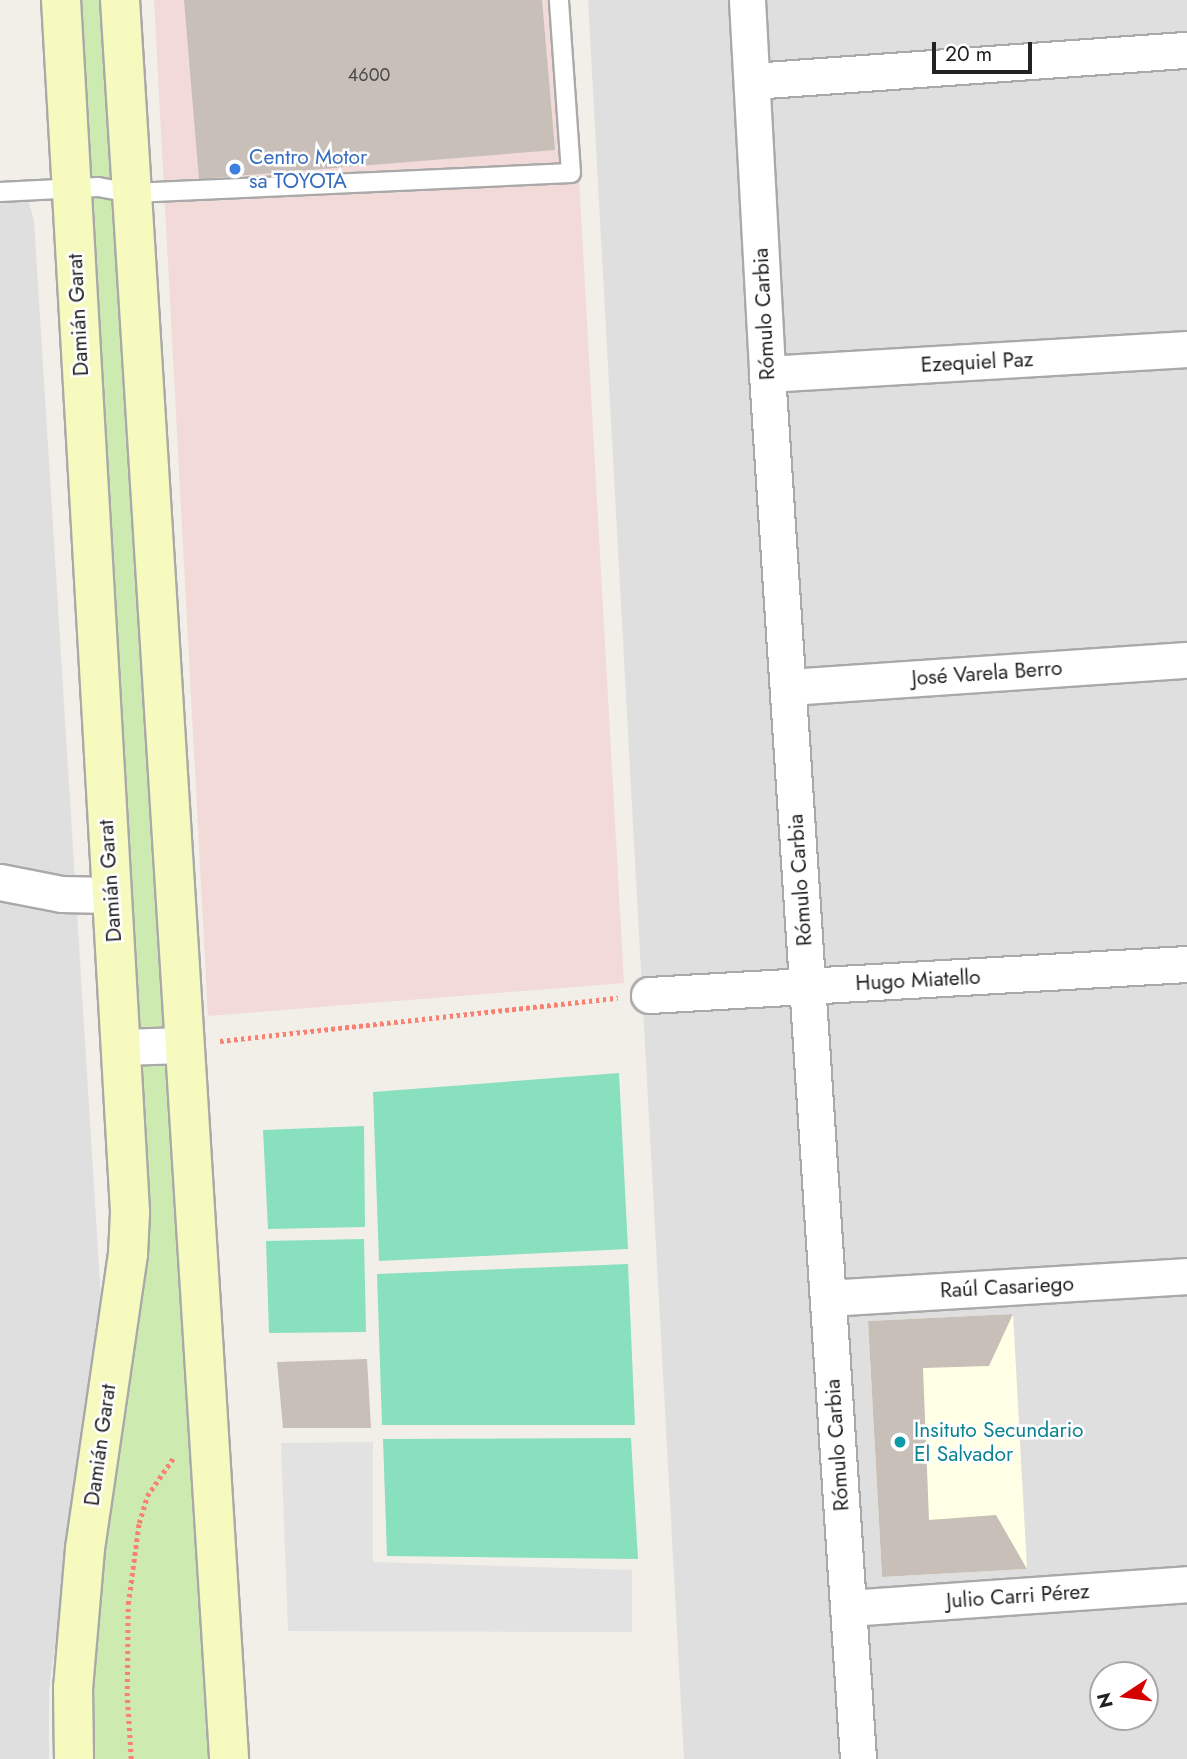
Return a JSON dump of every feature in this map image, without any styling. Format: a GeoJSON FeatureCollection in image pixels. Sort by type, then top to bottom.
{"type":"FeatureCollection","features":[{"type":"Feature","properties":{"kind":"main road","name":"Damián Garat"},"geometry":{"type":"LineString","coordinates":[[61,0],[130,1213],[128,1254],[85,1549],[73,1688],[74,1759]]}},
{"type":"Feature","properties":{"kind":"main road"},"geometry":{"type":"LineString","coordinates":[[120,0],[229,1759]]}},
{"type":"Feature","properties":{"kind":"street","name":"Rómulo Carbia"},"geometry":{"type":"LineString","coordinates":[[747,0],[767,374],[858,1759]]}},
{"type":"Feature","properties":{"kind":"street"},"geometry":{"type":"LineString","coordinates":[[752,82],[1187,50]]}},
{"type":"Feature","properties":{"kind":"street","name":"Ezequiel Paz"},"geometry":{"type":"LineString","coordinates":[[767,374],[1187,349]]}},
{"type":"Feature","properties":{"kind":"street","name":"José Varela Berro"},"geometry":{"type":"LineString","coordinates":[[788,687],[1187,660]]}},
{"type":"Feature","properties":{"kind":"street"},"geometry":{"type":"LineString","coordinates":[[0,882],[61,894],[111,895]]}},
{"type":"Feature","properties":{"kind":"street","name":"Hugo Miatello"},"geometry":{"type":"LineString","coordinates":[[649,995],[1187,964]]}},
{"type":"Feature","properties":{"kind":"street"},"geometry":{"type":"LineString","coordinates":[[121,1047],[184,1045]]}},
{"type":"Feature","properties":{"kind":"street","name":"Raúl Casariego"},"geometry":{"type":"LineString","coordinates":[[828,1298],[1187,1276]]}},
{"type":"Feature","properties":{"kind":"street","name":"Julio Carri Pérez"},"geometry":{"type":"LineString","coordinates":[[848,1608],[1187,1584]]}},
{"type":"Feature","properties":{"kind":"lane"},"geometry":{"type":"LineString","coordinates":[[0,192],[98,187],[132,193],[571,173],[559,0]]}},
{"type":"Feature","properties":{"kind":"path"},"geometry":{"type":"LineString","coordinates":[[184,1045],[649,995]]}},
{"type":"Feature","properties":{"kind":"shaded area"},"geometry":{"type":"Polygon","coordinates":[[[154,0],[569,0],[624,983],[208,1016],[154,0]]]}},
{"type":"Feature","properties":{"kind":"shaded area"},"geometry":{"type":"Polygon","coordinates":[[[588,0],[1187,0],[1187,1759],[684,1759],[588,0]]]}},
{"type":"Feature","properties":{"kind":"shaded area"},"geometry":{"type":"Polygon","coordinates":[[[25,190],[34,220],[101,1299],[49,1690],[49,1759],[0,1759],[0,194],[25,190]]]}},
{"type":"Feature","properties":{"kind":"shaded area"},"geometry":{"type":"Polygon","coordinates":[[[1013,1314],[1027,1569],[882,1577],[868,1321],[1013,1314]]]}},
{"type":"Feature","properties":{"kind":"shaded area"},"geometry":{"type":"Polygon","coordinates":[[[373,1442],[373,1562],[632,1570],[632,1632],[288,1631],[281,1443],[373,1442]]]}},
{"type":"Feature","properties":{"kind":"green space"},"geometry":{"type":"Polygon","coordinates":[[[79,0],[112,0],[217,1759],[88,1759],[103,1528],[130,1346],[79,0]]]}},
{"type":"Feature","properties":{"kind":"green space"},"geometry":{"type":"Polygon","coordinates":[[[619,1073],[628,1249],[379,1261],[373,1092],[619,1073]]]}},
{"type":"Feature","properties":{"kind":"green space"},"geometry":{"type":"Polygon","coordinates":[[[364,1126],[365,1227],[268,1229],[263,1130],[364,1126]]]}},
{"type":"Feature","properties":{"kind":"green space"},"geometry":{"type":"Polygon","coordinates":[[[364,1239],[366,1332],[269,1333],[266,1241],[364,1239]]]}},
{"type":"Feature","properties":{"kind":"green space"},"geometry":{"type":"Polygon","coordinates":[[[628,1264],[635,1425],[382,1425],[377,1274],[628,1264]]]}},
{"type":"Feature","properties":{"kind":"green space"},"geometry":{"type":"Polygon","coordinates":[[[631,1438],[638,1559],[387,1556],[383,1439],[631,1438]]]}},
{"type":"Feature","properties":{"kind":"building"},"geometry":{"type":"Polygon","coordinates":[[[184,0],[542,0],[555,150],[199,179],[184,0]]]}},
{"type":"Feature","properties":{"kind":"building","name":"Insituto Secundario El Salvador"},"geometry":{"type":"Polygon","coordinates":[[[1013,1314],[989,1366],[923,1368],[929,1520],[996,1515],[1027,1569],[882,1577],[868,1321],[1013,1314]]]}},
{"type":"Feature","properties":{"kind":"building"},"geometry":{"type":"Polygon","coordinates":[[[367,1359],[371,1428],[283,1428],[277,1362],[367,1359]]]}},
{"type":"Feature","properties":{"kind":"place","name":"Centro Motor sa TOYOTA"},"geometry":{"type":"Point","coordinates":[235,169]}},
{"type":"Feature","properties":{"kind":"place","name":"Insituto Secundario El Salvador"},"geometry":{"type":"Point","coordinates":[900,1442]}}]}
